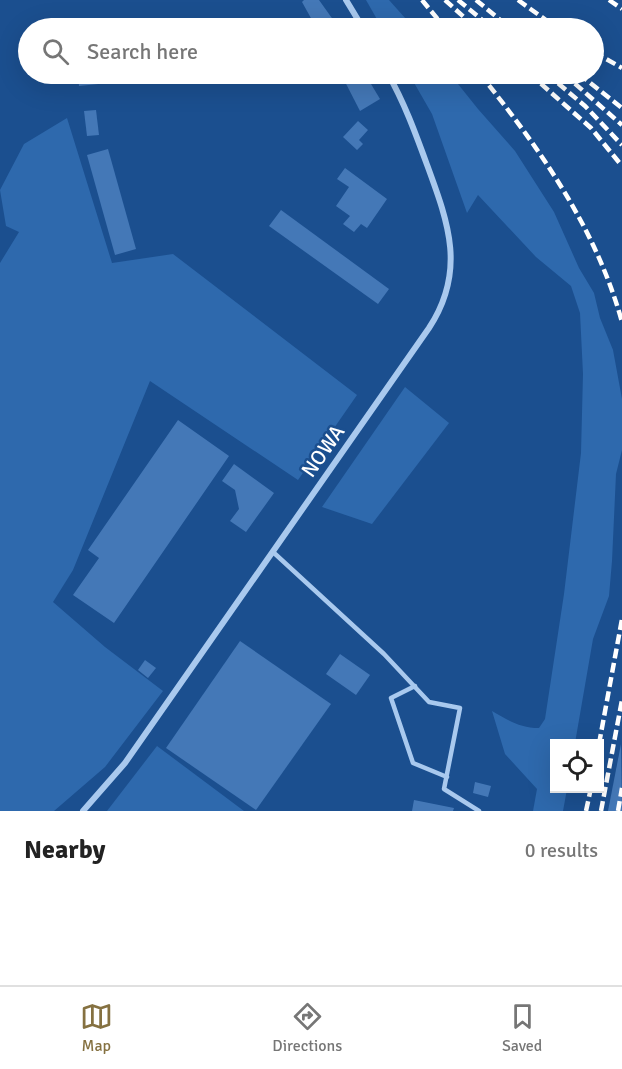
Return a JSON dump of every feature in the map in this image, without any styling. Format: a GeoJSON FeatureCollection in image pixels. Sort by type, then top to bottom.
{"type":"FeatureCollection","features":[{"type":"Feature","properties":{"kind":"street"},"geometry":{"type":"LineString","coordinates":[[346,0],[357,18]]}},
{"type":"Feature","properties":{"kind":"street","name":"NOWA"},"geometry":{"type":"LineString","coordinates":[[83,811],[125,763],[429,328],[443,302],[449,281],[451,249],[446,217],[411,123],[393,84]]}},
{"type":"Feature","properties":{"kind":"lane"},"geometry":{"type":"LineString","coordinates":[[273,552],[384,654],[429,702],[460,708],[444,789],[479,811]]}},
{"type":"Feature","properties":{"kind":"lane"},"geometry":{"type":"LineString","coordinates":[[415,686],[391,698],[413,763],[447,777]]}},
{"type":"Feature","properties":{"kind":"shaded area"},"geometry":{"type":"Polygon","coordinates":[[[366,0],[389,0],[405,18],[376,18],[366,0]]]}},
{"type":"Feature","properties":{"kind":"shaded area"},"geometry":{"type":"Polygon","coordinates":[[[415,84],[458,84],[515,151],[554,212],[579,268],[594,293],[600,318],[613,350],[622,399],[622,450],[616,474],[609,596],[593,639],[576,739],[550,739],[550,793],[566,793],[563,811],[533,811],[537,789],[505,754],[492,711],[514,723],[532,728],[539,728],[545,719],[564,594],[581,453],[583,374],[580,313],[571,286],[536,257],[478,195],[467,213],[432,114],[415,84]]]}},
{"type":"Feature","properties":{"kind":"shaded area"},"geometry":{"type":"Polygon","coordinates":[[[67,118],[112,263],[173,254],[357,395],[298,480],[150,381],[73,570],[53,602],[105,647],[163,691],[105,767],[54,811],[0,811],[0,263],[19,232],[6,226],[0,190],[24,144],[67,118]]]}},
{"type":"Feature","properties":{"kind":"shaded area"},"geometry":{"type":"Polygon","coordinates":[[[405,387],[449,423],[372,524],[322,507],[405,387]]]}},
{"type":"Feature","properties":{"kind":"shaded area"},"geometry":{"type":"Polygon","coordinates":[[[157,746],[244,811],[107,811],[157,746]]]}},
{"type":"Feature","properties":{"kind":"building"},"geometry":{"type":"Polygon","coordinates":[[[319,0],[332,18],[311,18],[302,2],[319,0]]]}},
{"type":"Feature","properties":{"kind":"building"},"geometry":{"type":"Polygon","coordinates":[[[346,84],[371,84],[380,99],[360,111],[346,84]]]}},
{"type":"Feature","properties":{"kind":"building"},"geometry":{"type":"Polygon","coordinates":[[[96,110],[99,135],[87,136],[84,111],[96,110]]]}},
{"type":"Feature","properties":{"kind":"building"},"geometry":{"type":"Polygon","coordinates":[[[358,121],[368,130],[359,140],[363,144],[357,150],[343,137],[358,121]]]}},
{"type":"Feature","properties":{"kind":"building"},"geometry":{"type":"Polygon","coordinates":[[[108,149],[136,249],[115,255],[87,155],[108,149]]]}},
{"type":"Feature","properties":{"kind":"building"},"geometry":{"type":"Polygon","coordinates":[[[345,168],[387,199],[367,228],[361,224],[354,232],[343,224],[350,216],[336,206],[349,187],[337,179],[345,168]]]}},
{"type":"Feature","properties":{"kind":"building"},"geometry":{"type":"Polygon","coordinates":[[[281,210],[389,289],[378,304],[269,226],[281,210]]]}},
{"type":"Feature","properties":{"kind":"building"},"geometry":{"type":"Polygon","coordinates":[[[178,420],[229,456],[114,623],[73,595],[99,558],[88,550],[178,420]]]}},
{"type":"Feature","properties":{"kind":"building"},"geometry":{"type":"Polygon","coordinates":[[[234,464],[274,493],[246,532],[230,521],[239,509],[235,490],[222,481],[234,464]]]}},
{"type":"Feature","properties":{"kind":"building"},"geometry":{"type":"Polygon","coordinates":[[[240,641],[331,704],[256,810],[166,748],[240,641]]]}},
{"type":"Feature","properties":{"kind":"building"},"geometry":{"type":"Polygon","coordinates":[[[340,654],[370,675],[356,695],[326,674],[340,654]]]}},
{"type":"Feature","properties":{"kind":"building"},"geometry":{"type":"Polygon","coordinates":[[[145,660],[156,668],[148,678],[138,670],[145,660]]]}},
{"type":"Feature","properties":{"kind":"building"},"geometry":{"type":"Polygon","coordinates":[[[621,744],[622,811],[608,811],[621,744]]]}},
{"type":"Feature","properties":{"kind":"building"},"geometry":{"type":"Polygon","coordinates":[[[475,782],[491,786],[488,797],[473,793],[475,782]]]}},
{"type":"Feature","properties":{"kind":"building"},"geometry":{"type":"Polygon","coordinates":[[[414,800],[454,808],[453,811],[412,811],[414,800]]]}},
{"type":"Feature","properties":{"kind":"railway"},"geometry":{"type":"LineString","coordinates":[[422,0],[437,18]]}},
{"type":"Feature","properties":{"kind":"railway"},"geometry":{"type":"LineString","coordinates":[[445,0],[465,18]]}},
{"type":"Feature","properties":{"kind":"railway"},"geometry":{"type":"LineString","coordinates":[[458,0],[480,18]]}},
{"type":"Feature","properties":{"kind":"railway"},"geometry":{"type":"LineString","coordinates":[[476,0],[498,18]]}},
{"type":"Feature","properties":{"kind":"railway"},"geometry":{"type":"LineString","coordinates":[[518,0],[543,18]]}},
{"type":"Feature","properties":{"kind":"railway"},"geometry":{"type":"LineString","coordinates":[[609,0],[622,9]]}},
{"type":"Feature","properties":{"kind":"railway"},"geometry":{"type":"LineString","coordinates":[[604,58],[622,68]]}},
{"type":"Feature","properties":{"kind":"railway"},"geometry":{"type":"LineString","coordinates":[[488,84],[524,131],[564,191],[597,254],[622,322]]}},
{"type":"Feature","properties":{"kind":"railway"},"geometry":{"type":"LineString","coordinates":[[541,84],[591,128],[622,166]]}},
{"type":"Feature","properties":{"kind":"railway"},"geometry":{"type":"LineString","coordinates":[[559,84],[585,106],[622,145]]}},
{"type":"Feature","properties":{"kind":"railway"},"geometry":{"type":"LineString","coordinates":[[575,84],[622,125]]}},
{"type":"Feature","properties":{"kind":"railway"},"geometry":{"type":"LineString","coordinates":[[592,84],[622,108]]}},
{"type":"Feature","properties":{"kind":"railway"},"geometry":{"type":"LineString","coordinates":[[600,739],[622,619]]}},
{"type":"Feature","properties":{"kind":"railway"},"geometry":{"type":"LineString","coordinates":[[601,811],[622,700]]}},
{"type":"Feature","properties":{"kind":"railway"},"geometry":{"type":"LineString","coordinates":[[618,811],[622,788]]}},
{"type":"Feature","properties":{"kind":"railway"},"geometry":{"type":"LineString","coordinates":[[586,811],[590,793]]}}]}
